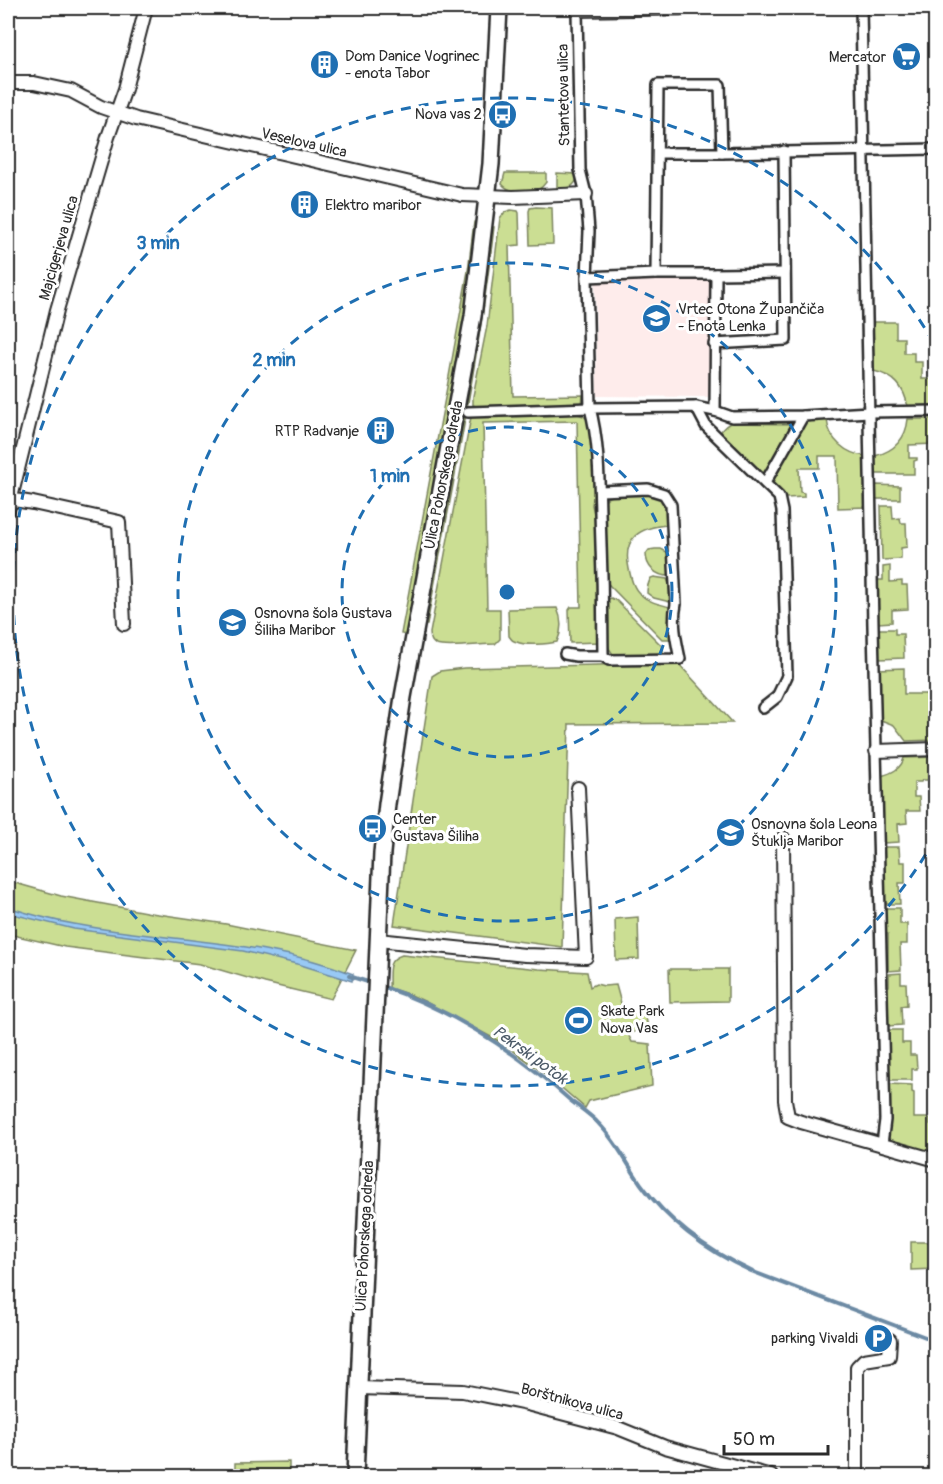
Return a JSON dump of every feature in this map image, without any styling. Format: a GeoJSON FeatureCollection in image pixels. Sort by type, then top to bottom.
{"type":"FeatureCollection","features":[{"type":"Feature","properties":{"kind":"street","name":"Majcigerjeva ulica"},"geometry":{"type":"LineString","coordinates":[[124,624],[119,522],[33,503],[8,503],[57,310],[115,112],[125,89],[146,8]]}},
{"type":"Feature","properties":{"kind":"street","name":"Ulica Pohorskega odreda"},"geometry":{"type":"LineString","coordinates":[[355,1476],[382,853],[399,721],[473,316],[491,164],[499,8]]}},
{"type":"Feature","properties":{"kind":"street","name":"Stantetova ulica"},"geometry":{"type":"LineString","coordinates":[[603,656],[600,491],[596,427],[590,408],[587,277],[589,231],[586,194],[580,170],[578,10],[692,8]]}},
{"type":"Feature","properties":{"kind":"street"},"geometry":{"type":"LineString","coordinates":[[861,8],[885,1120],[882,1144]]}},
{"type":"Feature","properties":{"kind":"street","name":"Veselova ulica"},"geometry":{"type":"LineString","coordinates":[[8,83],[34,83],[70,91],[136,119],[406,183],[462,195],[488,196]]}},
{"type":"Feature","properties":{"kind":"street"},"geometry":{"type":"LineString","coordinates":[[656,274],[658,85],[720,85],[722,153]]}},
{"type":"Feature","properties":{"kind":"street"},"geometry":{"type":"LineString","coordinates":[[658,153],[936,149]]}},
{"type":"Feature","properties":{"kind":"street"},"geometry":{"type":"LineString","coordinates":[[714,344],[786,340],[784,151]]}},
{"type":"Feature","properties":{"kind":"street"},"geometry":{"type":"LineString","coordinates":[[488,196],[586,194]]}},
{"type":"Feature","properties":{"kind":"street"},"geometry":{"type":"LineString","coordinates":[[587,277],[785,273]]}},
{"type":"Feature","properties":{"kind":"street"},"geometry":{"type":"LineString","coordinates":[[715,411],[716,274]]}},
{"type":"Feature","properties":{"kind":"street"},"geometry":{"type":"LineString","coordinates":[[468,412],[696,407],[732,417],[936,411]]}},
{"type":"Feature","properties":{"kind":"street"},"geometry":{"type":"LineString","coordinates":[[696,407],[705,426],[778,497],[782,511],[787,676],[777,697],[764,708]]}},
{"type":"Feature","properties":{"kind":"street"},"geometry":{"type":"LineString","coordinates":[[765,483],[803,416]]}},
{"type":"Feature","properties":{"kind":"street"},"geometry":{"type":"LineString","coordinates":[[565,654],[603,656],[609,660],[680,659],[674,631],[676,604],[670,505],[664,494],[648,489],[600,491]]}},
{"type":"Feature","properties":{"kind":"street"},"geometry":{"type":"LineString","coordinates":[[876,751],[936,749]]}},
{"type":"Feature","properties":{"kind":"street"},"geometry":{"type":"LineString","coordinates":[[378,940],[525,955],[586,957],[578,788]]}},
{"type":"Feature","properties":{"kind":"street"},"geometry":{"type":"LineString","coordinates":[[783,838],[785,1100],[788,1117],[936,1160]]}},
{"type":"Feature","properties":{"kind":"street"},"geometry":{"type":"LineString","coordinates":[[857,1476],[857,1367],[864,1360],[889,1356],[890,1340]]}},
{"type":"Feature","properties":{"kind":"street","name":"Borštnikova ulica"},"geometry":{"type":"LineString","coordinates":[[358,1388],[463,1392],[527,1404],[618,1428],[665,1447],[771,1476]]}},
{"type":"Feature","properties":{"kind":"shaded area"},"geometry":{"type":"Polygon","coordinates":[[[710,272],[710,397],[597,396],[595,275],[710,272]]]}},
{"type":"Feature","properties":{"kind":"green space"},"geometry":{"type":"Polygon","coordinates":[[[341,8],[470,8],[470,9],[341,8]]]}},
{"type":"Feature","properties":{"kind":"green space"},"geometry":{"type":"Polygon","coordinates":[[[505,173],[546,173],[546,182],[535,191],[514,191],[502,184],[505,173]]]}},
{"type":"Feature","properties":{"kind":"green space"},"geometry":{"type":"Polygon","coordinates":[[[557,173],[576,174],[577,179],[569,188],[557,188],[557,173]]]}},
{"type":"Feature","properties":{"kind":"green space"},"geometry":{"type":"Polygon","coordinates":[[[530,208],[552,208],[553,244],[530,245],[529,211],[530,208]]]}},
{"type":"Feature","properties":{"kind":"green space"},"geometry":{"type":"Polygon","coordinates":[[[511,210],[519,213],[520,245],[509,246],[513,396],[583,395],[582,404],[473,405],[487,326],[500,218],[505,212],[511,210]]]}},
{"type":"Feature","properties":{"kind":"green space"},"geometry":{"type":"Polygon","coordinates":[[[476,221],[457,368],[407,635],[401,634],[468,271],[474,222],[476,221]]]}},
{"type":"Feature","properties":{"kind":"green space"},"geometry":{"type":"Polygon","coordinates":[[[491,227],[494,227],[488,277],[473,376],[427,625],[424,625],[474,349],[491,227]]]}},
{"type":"Feature","properties":{"kind":"green space"},"geometry":{"type":"Polygon","coordinates":[[[873,322],[896,322],[896,338],[904,338],[904,353],[914,353],[914,362],[922,362],[922,379],[935,379],[935,407],[908,407],[897,383],[888,376],[874,371],[873,322]]]}},
{"type":"Feature","properties":{"kind":"green space"},"geometry":{"type":"Polygon","coordinates":[[[577,414],[586,418],[592,428],[595,484],[592,505],[596,523],[599,642],[570,643],[569,610],[571,607],[581,607],[577,421],[483,423],[487,609],[500,609],[500,639],[495,644],[436,645],[431,640],[430,633],[471,417],[577,414]]]}},
{"type":"Feature","properties":{"kind":"green space"},"geometry":{"type":"Polygon","coordinates":[[[908,419],[935,419],[935,444],[909,445],[909,458],[917,458],[914,461],[914,474],[875,474],[875,456],[898,444],[905,433],[908,419]]]}},
{"type":"Feature","properties":{"kind":"green space"},"geometry":{"type":"Polygon","coordinates":[[[827,420],[831,434],[840,445],[851,452],[865,456],[866,507],[838,508],[837,456],[819,456],[819,468],[799,468],[800,492],[804,493],[804,497],[786,498],[772,485],[772,477],[804,421],[827,420]]]}},
{"type":"Feature","properties":{"kind":"green space"},"geometry":{"type":"Polygon","coordinates":[[[730,423],[796,424],[766,474],[761,475],[720,436],[723,428],[730,423]]]}},
{"type":"Feature","properties":{"kind":"green space"},"geometry":{"type":"Polygon","coordinates":[[[876,485],[900,486],[900,499],[876,499],[876,485]]]}},
{"type":"Feature","properties":{"kind":"green space"},"geometry":{"type":"Polygon","coordinates":[[[639,492],[654,495],[663,501],[667,510],[668,525],[649,528],[635,536],[628,549],[629,569],[634,586],[643,597],[670,607],[670,639],[662,639],[606,581],[604,501],[616,494],[639,492]]]}},
{"type":"Feature","properties":{"kind":"green space"},"geometry":{"type":"Polygon","coordinates":[[[881,506],[892,506],[893,519],[900,518],[901,523],[906,523],[907,547],[901,548],[901,559],[882,560],[881,506]]]}},
{"type":"Feature","properties":{"kind":"green space"},"geometry":{"type":"Polygon","coordinates":[[[655,549],[669,553],[669,576],[664,576],[650,567],[646,554],[649,550],[655,549]]]}},
{"type":"Feature","properties":{"kind":"green space"},"geometry":{"type":"Polygon","coordinates":[[[890,566],[890,582],[902,581],[902,585],[907,585],[908,609],[892,610],[892,622],[878,623],[877,580],[883,580],[883,567],[890,566]]]}},
{"type":"Feature","properties":{"kind":"green space"},"geometry":{"type":"Polygon","coordinates":[[[654,577],[667,579],[670,602],[654,598],[647,593],[649,582],[654,577]]]}},
{"type":"Feature","properties":{"kind":"green space"},"geometry":{"type":"Polygon","coordinates":[[[611,598],[617,601],[660,644],[663,648],[663,655],[616,656],[612,652],[607,640],[605,625],[606,603],[611,598]]]}},
{"type":"Feature","properties":{"kind":"green space"},"geometry":{"type":"Polygon","coordinates":[[[557,608],[561,625],[557,642],[525,644],[513,641],[509,636],[508,609],[557,608]]]}},
{"type":"Feature","properties":{"kind":"green space"},"geometry":{"type":"Polygon","coordinates":[[[879,629],[895,629],[895,634],[903,634],[904,658],[879,659],[879,629]]]}},
{"type":"Feature","properties":{"kind":"green space"},"geometry":{"type":"Polygon","coordinates":[[[678,663],[733,723],[569,724],[562,947],[394,925],[432,676],[440,671],[464,668],[678,663]]]}},
{"type":"Feature","properties":{"kind":"green space"},"geometry":{"type":"Polygon","coordinates":[[[904,668],[904,694],[928,694],[928,706],[935,706],[933,710],[935,740],[906,741],[894,725],[879,718],[878,669],[904,668]]]}},
{"type":"Feature","properties":{"kind":"green space"},"geometry":{"type":"Polygon","coordinates":[[[935,757],[935,780],[914,782],[914,797],[919,797],[920,811],[906,811],[907,823],[898,824],[899,842],[883,843],[881,776],[896,770],[904,758],[935,757]]]}},
{"type":"Feature","properties":{"kind":"green space"},"geometry":{"type":"Polygon","coordinates":[[[882,847],[899,847],[900,862],[905,862],[905,883],[899,883],[900,904],[884,904],[882,847]]]}},
{"type":"Feature","properties":{"kind":"green space"},"geometry":{"type":"Polygon","coordinates":[[[8,881],[61,896],[226,924],[356,950],[331,999],[200,964],[65,947],[8,934],[8,881]]]}},
{"type":"Feature","properties":{"kind":"green space"},"geometry":{"type":"Polygon","coordinates":[[[884,908],[900,908],[900,924],[907,924],[907,944],[900,944],[901,970],[888,971],[888,934],[885,933],[884,908]]]}},
{"type":"Feature","properties":{"kind":"green space"},"geometry":{"type":"Polygon","coordinates":[[[638,917],[639,959],[616,960],[615,919],[638,917]]]}},
{"type":"Feature","properties":{"kind":"green space"},"geometry":{"type":"Polygon","coordinates":[[[402,955],[587,972],[590,987],[596,984],[616,985],[622,1007],[645,1013],[648,1027],[628,1034],[632,1042],[650,1044],[652,1086],[589,1101],[585,1108],[549,1077],[504,1044],[426,1002],[389,988],[391,964],[393,960],[402,955]]]}},
{"type":"Feature","properties":{"kind":"green space"},"geometry":{"type":"Polygon","coordinates":[[[669,969],[728,969],[728,1001],[670,1002],[669,969]]]}},
{"type":"Feature","properties":{"kind":"green space"},"geometry":{"type":"Polygon","coordinates":[[[901,973],[901,983],[906,983],[907,1005],[901,1006],[902,1025],[887,1026],[886,987],[889,986],[889,974],[901,973]]]}},
{"type":"Feature","properties":{"kind":"green space"},"geometry":{"type":"Polygon","coordinates":[[[887,1030],[902,1030],[902,1043],[910,1043],[910,1055],[916,1055],[917,1069],[912,1069],[912,1080],[889,1080],[887,1030]]]}},
{"type":"Feature","properties":{"kind":"green space"},"geometry":{"type":"Polygon","coordinates":[[[888,1084],[912,1085],[914,1118],[930,1118],[930,1124],[935,1124],[935,1154],[887,1143],[888,1084]]]}},
{"type":"Feature","properties":{"kind":"green space"},"geometry":{"type":"Polygon","coordinates":[[[911,1242],[935,1242],[935,1269],[911,1270],[911,1242]]]}},
{"type":"Feature","properties":{"kind":"green space"},"geometry":{"type":"Polygon","coordinates":[[[289,1462],[289,1476],[235,1476],[235,1463],[289,1462]]]}},
{"type":"Feature","properties":{"kind":"water"},"geometry":{"type":"Polygon","coordinates":[[[8,907],[40,917],[109,930],[285,954],[353,974],[352,981],[301,965],[243,951],[74,929],[8,913],[8,907]]]}},
{"type":"Feature","properties":{"kind":"waterway","name":"Pekrski potok"},"geometry":{"type":"LineString","coordinates":[[349,976],[374,984]]}},
{"type":"Feature","properties":{"kind":"waterway","name":"Pekrski potok"},"geometry":{"type":"LineString","coordinates":[[381,986],[458,1020],[528,1065],[596,1121],[611,1138],[652,1198],[690,1235],[705,1245],[751,1271],[936,1341]]}},
{"type":"Feature","properties":{"kind":"place","name":"Mercator"},"geometry":{"type":"Point","coordinates":[907,57]}},
{"type":"Feature","properties":{"kind":"place","name":"Dom Danice Vogrinec - enota Tabor"},"geometry":{"type":"Point","coordinates":[324,65]}},
{"type":"Feature","properties":{"kind":"place","name":"Nova vas 2"},"geometry":{"type":"Point","coordinates":[503,114]}},
{"type":"Feature","properties":{"kind":"place","name":"Elektro maribor"},"geometry":{"type":"Point","coordinates":[304,205]}},
{"type":"Feature","properties":{"kind":"place","name":"Vrtec Otona Župančiča - Enota Lenka"},"geometry":{"type":"Point","coordinates":[657,318]}},
{"type":"Feature","properties":{"kind":"place","name":"RTP Radvanje"},"geometry":{"type":"Point","coordinates":[380,431]}},
{"type":"Feature","properties":{"kind":"place","name":"Osnovna šola Gustava Šiliha Maribor"},"geometry":{"type":"Point","coordinates":[233,622]}},
{"type":"Feature","properties":{"kind":"place","name":"Center Gustava Šiliha"},"geometry":{"type":"Point","coordinates":[372,828]}},
{"type":"Feature","properties":{"kind":"place","name":"Osnovna šola Leona Štuklja Maribor"},"geometry":{"type":"Point","coordinates":[730,833]}},
{"type":"Feature","properties":{"kind":"place","name":"Skate Park Nova Vas"},"geometry":{"type":"Point","coordinates":[579,1020]}},
{"type":"Feature","properties":{"kind":"place","name":"parking Vivaldi"},"geometry":{"type":"Point","coordinates":[879,1338]}}]}
